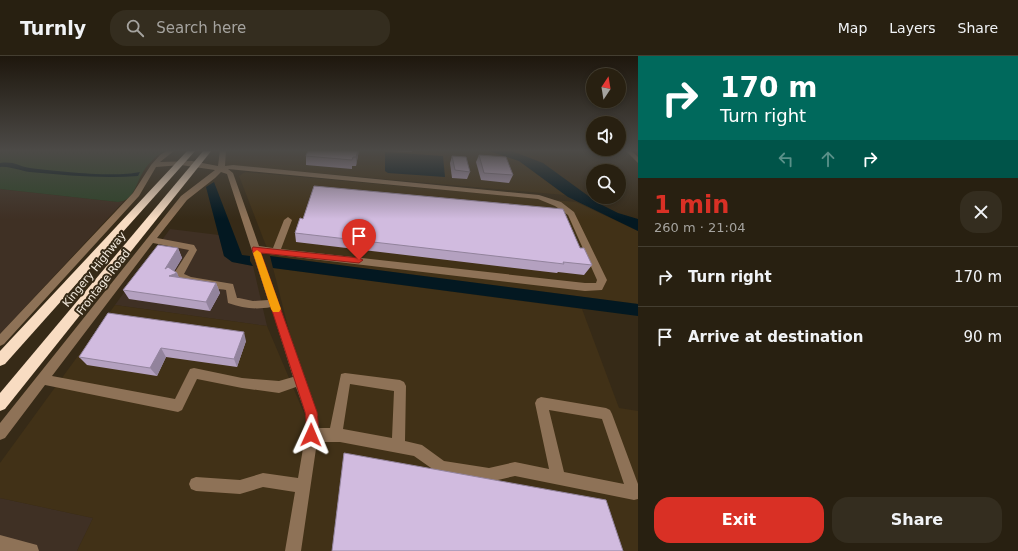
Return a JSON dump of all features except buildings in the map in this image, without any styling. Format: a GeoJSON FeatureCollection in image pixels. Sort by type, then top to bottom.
{"type":"FeatureCollection","features":[{"type":"Feature","properties":{"kind":"highway","name":"Kingery Highway"},"geometry":{"type":"LineString","coordinates":[[0,360],[171,173]]}},
{"type":"Feature","properties":{"kind":"highway","name":"Kingery Highway"},"geometry":{"type":"LineString","coordinates":[[0,404],[189,173]]}},
{"type":"Feature","properties":{"kind":"street"},"geometry":{"type":"LineString","coordinates":[[0,341],[136,194],[149,173]]}},
{"type":"Feature","properties":{"kind":"street","name":"Frontage Road"},"geometry":{"type":"LineString","coordinates":[[0,433],[188,193],[214,173]]}},
{"type":"Feature","properties":{"kind":"street"},"geometry":{"type":"LineString","coordinates":[[230,173],[311,412],[313,425],[302,486],[293,551]]}},
{"type":"Feature","properties":{"kind":"street"},"geometry":{"type":"LineString","coordinates":[[256,249],[585,287],[599,287],[602,280],[571,214],[564,207],[551,201],[523,194],[299,173]]}},
{"type":"Feature","properties":{"kind":"street"},"geometry":{"type":"LineString","coordinates":[[276,252],[288,220]]}},
{"type":"Feature","properties":{"kind":"street"},"geometry":{"type":"LineString","coordinates":[[150,240],[191,247],[193,250],[178,275],[188,280],[230,287],[232,300],[246,305],[256,306],[274,303]]}},
{"type":"Feature","properties":{"kind":"street"},"geometry":{"type":"LineString","coordinates":[[42,379],[178,406],[194,373],[242,383],[279,387],[300,380]]}},
{"type":"Feature","properties":{"kind":"street"},"geometry":{"type":"LineString","coordinates":[[335,435],[345,378],[400,386],[398,447]]}},
{"type":"Feature","properties":{"kind":"street"},"geometry":{"type":"LineString","coordinates":[[311,435],[335,435],[416,450],[441,468],[489,475],[514,468],[634,493],[606,414],[541,403],[558,477]]}},
{"type":"Feature","properties":{"kind":"street"},"geometry":{"type":"LineString","coordinates":[[196,484],[240,487],[263,480],[302,486]]}},
{"type":"Feature","properties":{"kind":"street"},"geometry":{"type":"LineString","coordinates":[[0,543],[30,551]]}},
{"type":"Feature","properties":{"kind":"shaded area"},"geometry":{"type":"Polygon","coordinates":[[[243,173],[257,173],[576,202],[638,231],[638,304],[270,256],[239,176],[243,173]]]}},
{"type":"Feature","properties":{"kind":"shaded area"},"geometry":{"type":"Polygon","coordinates":[[[317,173],[535,173],[565,195],[317,173]]]}},
{"type":"Feature","properties":{"kind":"shaded area"},"geometry":{"type":"Polygon","coordinates":[[[0,189],[118,202],[124,201],[0,334],[0,189]]]}},
{"type":"Feature","properties":{"kind":"shaded area"},"geometry":{"type":"Polygon","coordinates":[[[170,229],[219,235],[224,256],[233,262],[253,266],[267,326],[115,305],[170,229]]]}},
{"type":"Feature","properties":{"kind":"shaded area"},"geometry":{"type":"Polygon","coordinates":[[[273,268],[582,309],[619,408],[638,411],[638,551],[298,551],[319,424],[296,358],[273,268]]]}},
{"type":"Feature","properties":{"kind":"shaded area"},"geometry":{"type":"Polygon","coordinates":[[[115,305],[267,326],[309,425],[286,551],[77,551],[93,518],[0,498],[0,463],[115,305]]]}},
{"type":"Feature","properties":{"kind":"shaded area"},"geometry":{"type":"Polygon","coordinates":[[[0,498],[93,518],[77,551],[0,551],[0,498]]]}},
{"type":"Feature","properties":{"kind":"green space"},"geometry":{"type":"Polygon","coordinates":[[[0,173],[142,173],[131,195],[123,201],[118,202],[0,189],[0,173]]]}},
{"type":"Feature","properties":{"kind":"water"},"geometry":{"type":"Polygon","coordinates":[[[48,173],[139,173],[138,176],[111,177],[48,173]]]}},
{"type":"Feature","properties":{"kind":"water"},"geometry":{"type":"Polygon","coordinates":[[[389,173],[445,173],[445,177],[389,173]]]}},
{"type":"Feature","properties":{"kind":"water"},"geometry":{"type":"Polygon","coordinates":[[[535,173],[557,173],[586,194],[586,204],[600,204],[618,213],[638,219],[638,231],[568,197],[535,173]]]}},
{"type":"Feature","properties":{"kind":"water"},"geometry":{"type":"Polygon","coordinates":[[[214,182],[242,255],[250,256],[250,261],[253,266],[232,262],[224,256],[206,187],[214,182]]]}},
{"type":"Feature","properties":{"kind":"water"},"geometry":{"type":"Polygon","coordinates":[[[270,256],[638,304],[638,316],[273,268],[270,256]]]}},
{"type":"Feature","properties":{"kind":"slow traffic"},"geometry":{"type":"LineString","coordinates":[[257,253],[276,309]]}},
{"type":"Feature","properties":{"kind":"route"},"geometry":{"type":"LineString","coordinates":[[311,435],[313,425],[311,412],[256,249],[359,260]]}}]}
